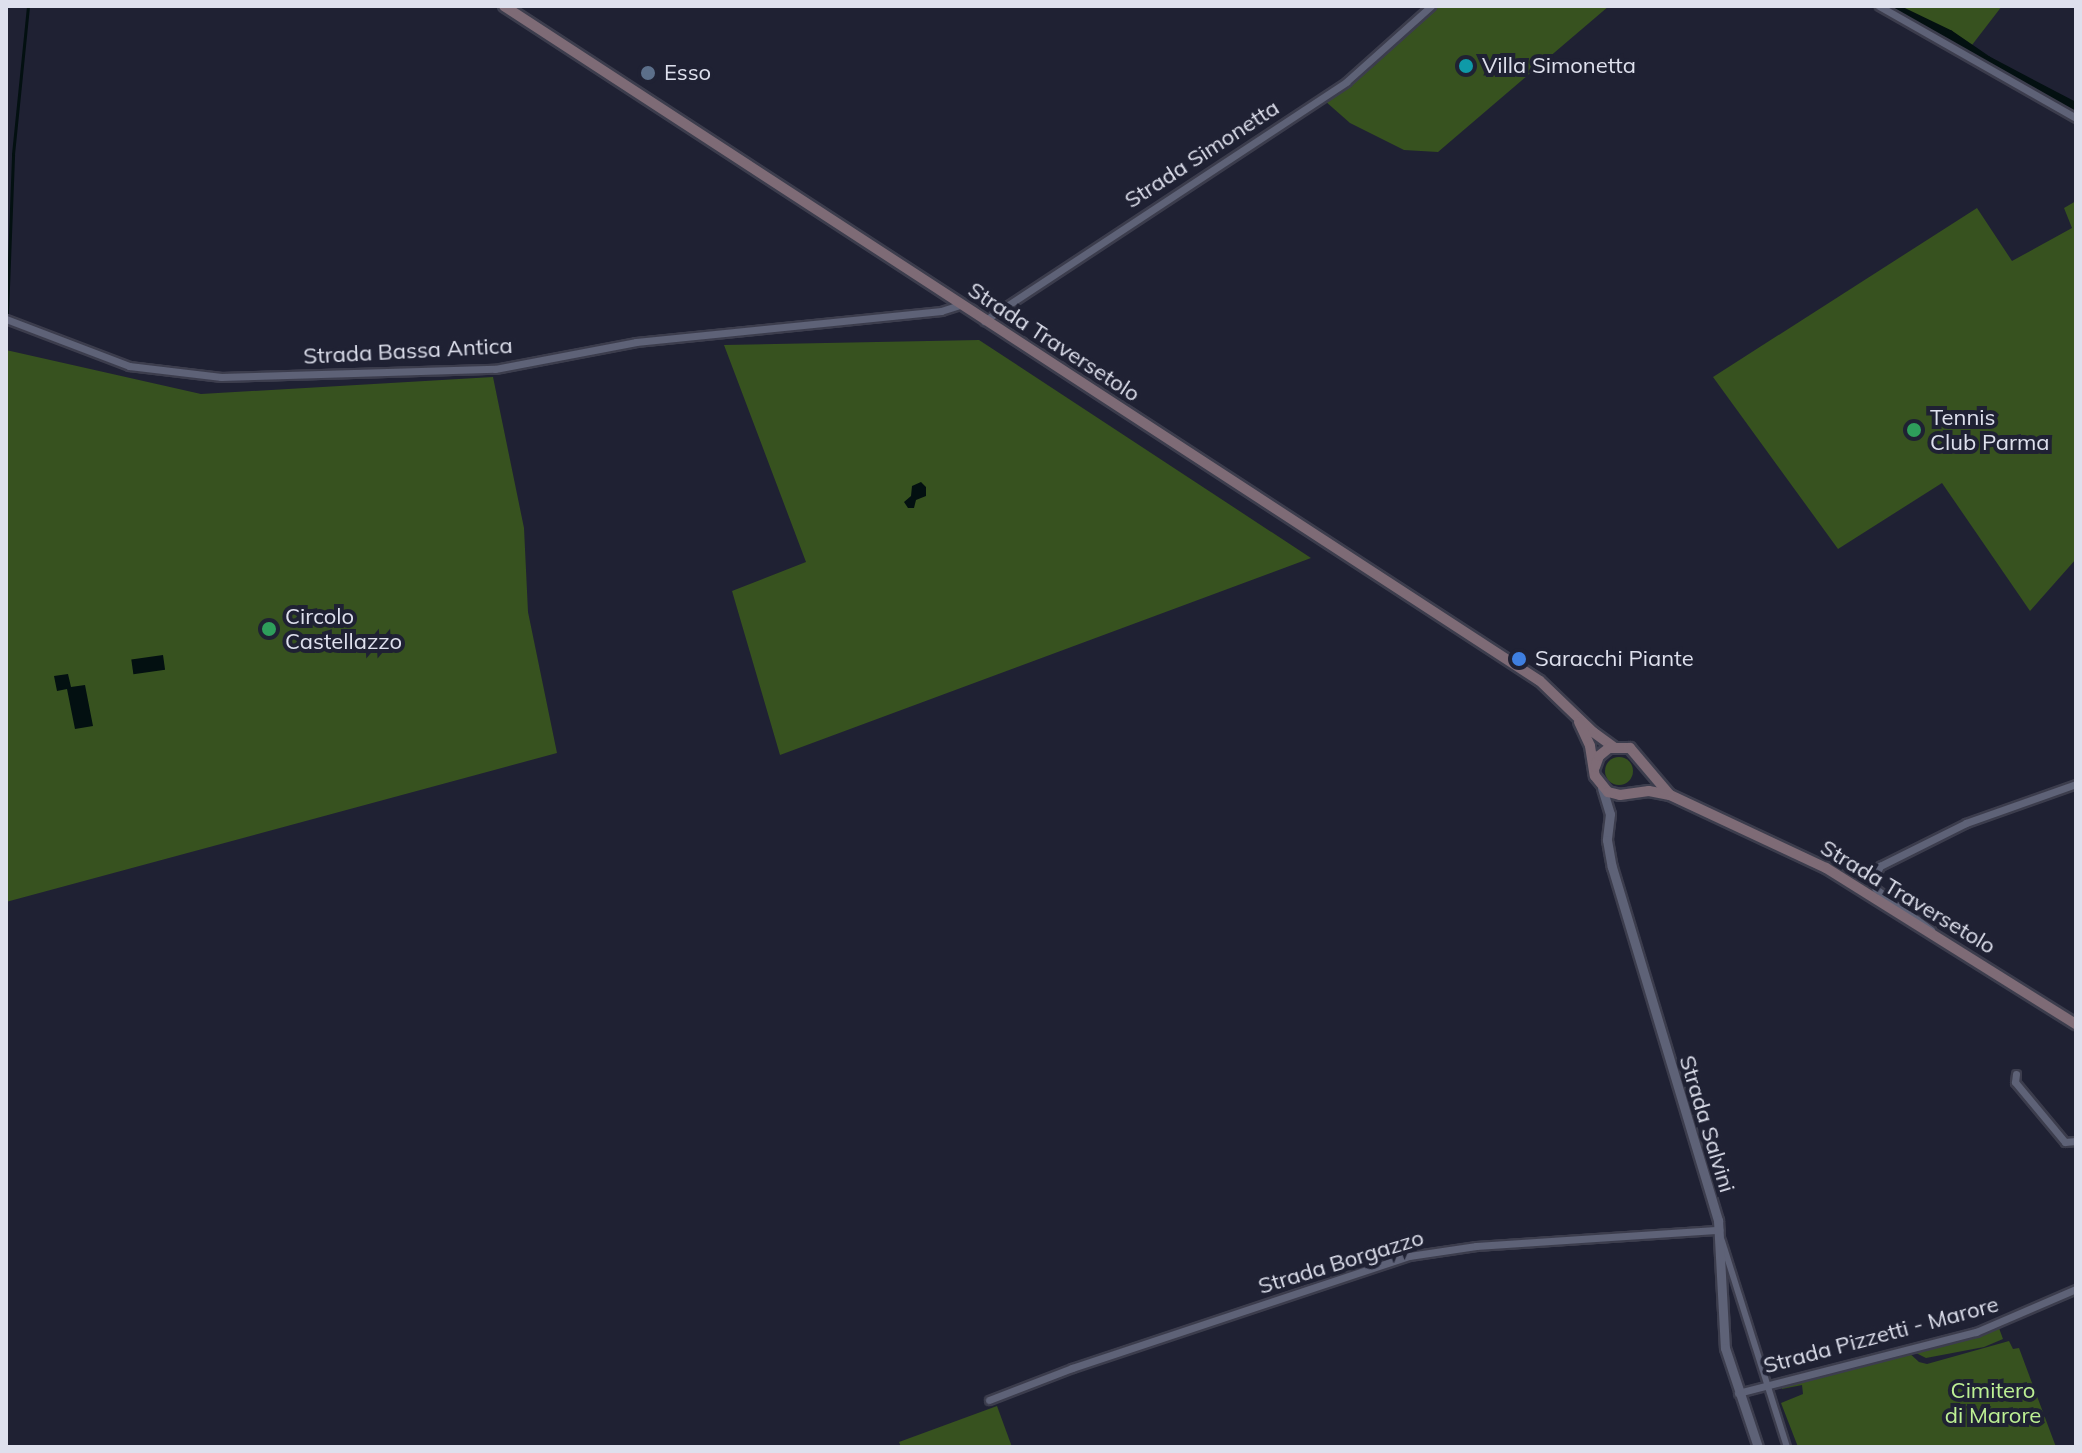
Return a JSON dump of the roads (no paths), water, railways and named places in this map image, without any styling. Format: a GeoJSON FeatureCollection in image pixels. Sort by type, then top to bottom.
{"type":"FeatureCollection","features":[{"type":"Feature","properties":{"kind":"main road","name":"Strada Traversetolo"},"geometry":{"type":"LineString","coordinates":[[504,6],[1535,677],[1614,747],[1634,751],[1643,767],[1670,795],[1826,868],[2076,1024]]}},
{"type":"Feature","properties":{"kind":"main road","name":"Strada Traversetolo"},"geometry":{"type":"LineString","coordinates":[[1577,717],[1590,746],[1602,788],[1614,795],[1670,795]]}},
{"type":"Feature","properties":{"kind":"main road"},"geometry":{"type":"LineString","coordinates":[[1595,769],[1599,756],[1614,747]]}},
{"type":"Feature","properties":{"kind":"main road"},"geometry":{"type":"LineString","coordinates":[[1628,793],[1642,779],[1643,767]]}},
{"type":"Feature","properties":{"kind":"street","name":"Strada Simonetta"},"geometry":{"type":"LineString","coordinates":[[984,321],[1346,82],[1431,6]]}},
{"type":"Feature","properties":{"kind":"street"},"geometry":{"type":"LineString","coordinates":[[1879,6],[2076,118]]}},
{"type":"Feature","properties":{"kind":"street","name":"Strada Bassa Antica"},"geometry":{"type":"LineString","coordinates":[[6,319],[129,366],[221,377],[495,369],[636,342],[941,311],[960,305]]}},
{"type":"Feature","properties":{"kind":"street"},"geometry":{"type":"LineString","coordinates":[[1939,937],[1920,919],[1876,889],[1873,880],[1880,866],[1966,823],[2076,784]]}},
{"type":"Feature","properties":{"kind":"street","name":"Strada Salvini"},"geometry":{"type":"LineString","coordinates":[[1602,788],[1610,814],[1607,840],[1612,867],[1719,1230],[1722,1327],[1738,1393],[1758,1447]]}},
{"type":"Feature","properties":{"kind":"street"},"geometry":{"type":"LineString","coordinates":[[1610,814],[1628,793]]}},
{"type":"Feature","properties":{"kind":"street"},"geometry":{"type":"LineString","coordinates":[[2016,1074],[2015,1082],[2065,1142],[2076,1141]]}},
{"type":"Feature","properties":{"kind":"street"},"geometry":{"type":"LineString","coordinates":[[1719,1230],[1787,1447]]}},
{"type":"Feature","properties":{"kind":"street","name":"Strada Borgazzo"},"geometry":{"type":"LineString","coordinates":[[989,1400],[1072,1368],[1409,1256],[1476,1246],[1719,1230]]}},
{"type":"Feature","properties":{"kind":"street","name":"Strada Pizzetti - Marore"},"geometry":{"type":"LineString","coordinates":[[1738,1393],[1976,1332],[2076,1289]]}},
{"type":"Feature","properties":{"kind":"waterway"},"geometry":{"type":"LineString","coordinates":[[7,313],[13,154],[28,6]]}},
{"type":"Feature","properties":{"kind":"waterway"},"geometry":{"type":"LineString","coordinates":[[1891,6],[1949,34],[1987,60],[2076,107]]}},
{"type":"Feature","properties":{"kind":"place","name":"Villa Simonetta"},"geometry":{"type":"Point","coordinates":[1466,66]}},
{"type":"Feature","properties":{"kind":"place","name":"Esso"},"geometry":{"type":"Point","coordinates":[648,73]}},
{"type":"Feature","properties":{"kind":"place","name":"Tennis Club Parma"},"geometry":{"type":"Point","coordinates":[1914,430]}},
{"type":"Feature","properties":{"kind":"place","name":"Circolo Castellazzo"},"geometry":{"type":"Point","coordinates":[269,629]}},
{"type":"Feature","properties":{"kind":"place","name":"Saracchi Piante"},"geometry":{"type":"Point","coordinates":[1519,659]}},
{"type":"Feature","properties":{"kind":"park label","name":"Cimitero di Marore"},"geometry":{"type":"Point","coordinates":[1993,1402]}}]}
